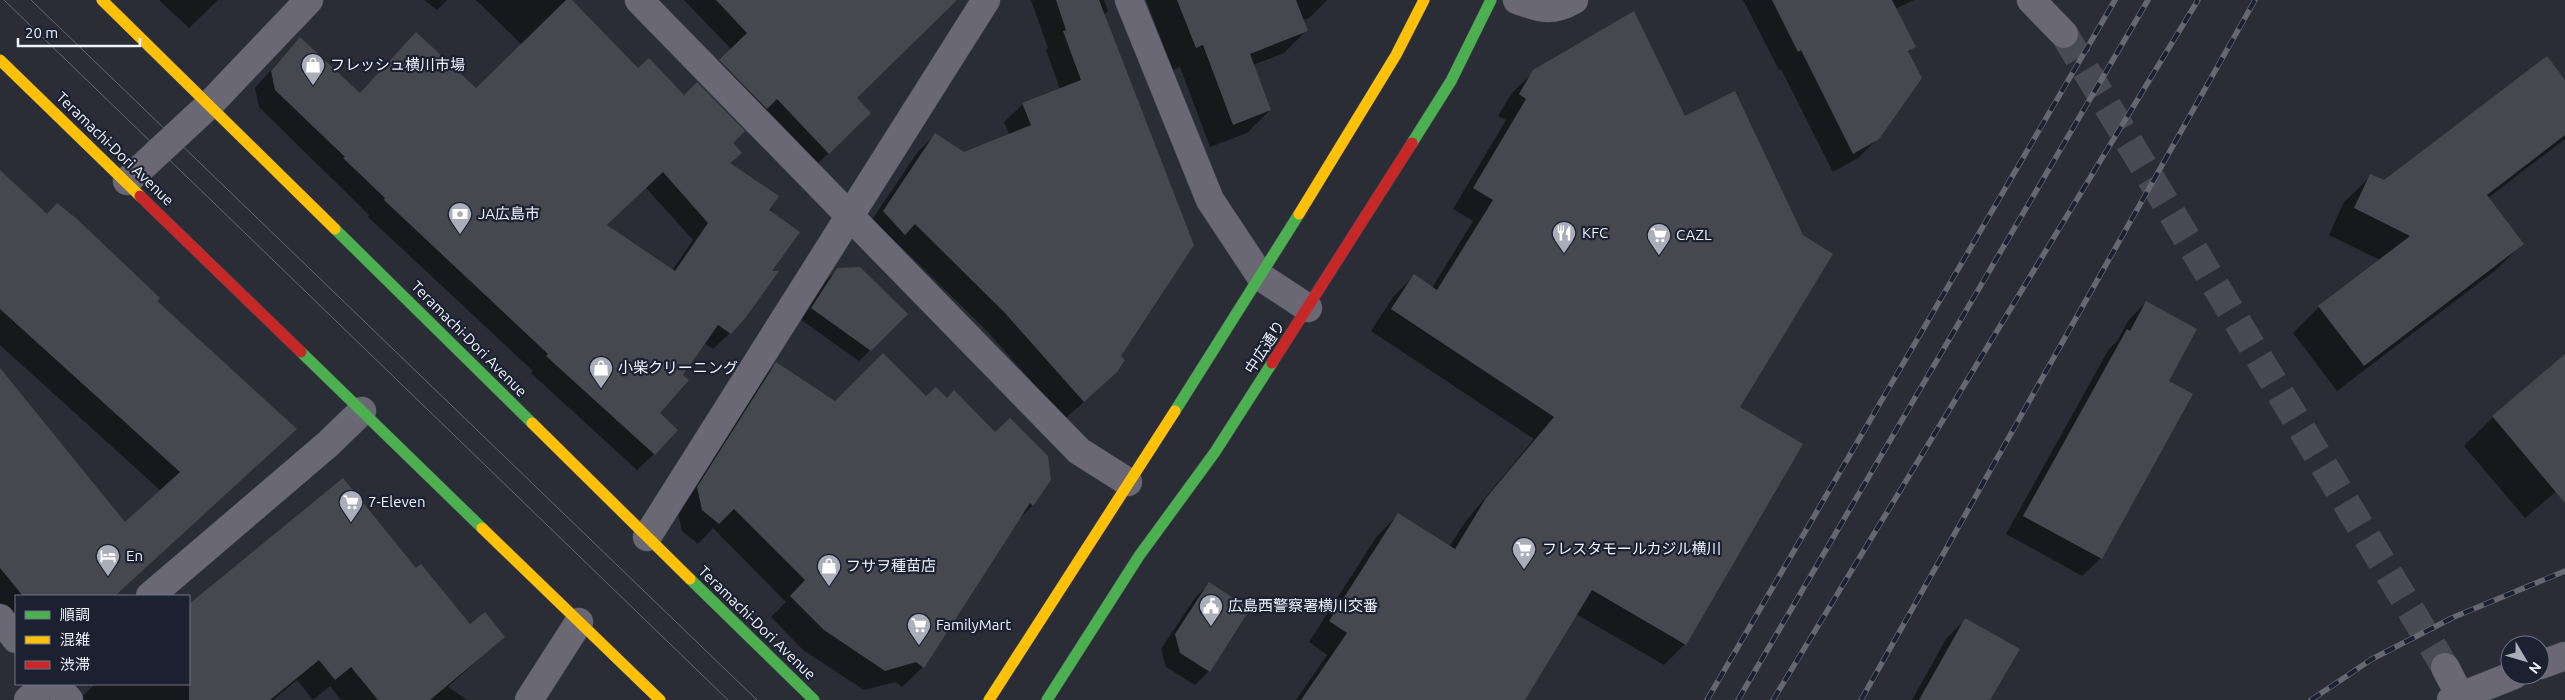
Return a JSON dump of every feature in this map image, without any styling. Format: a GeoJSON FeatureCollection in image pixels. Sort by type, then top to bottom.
{"type":"FeatureCollection","features":[{"type":"Feature","properties":{"kind":"main road","name":"Teramachi-Dori Avenue"},"geometry":{"type":"LineString","coordinates":[[102,0],[210,104],[814,700]]}},
{"type":"Feature","properties":{"kind":"main road"},"geometry":{"type":"LineString","coordinates":[[989,700],[1261,277],[1396,56],[1424,0]]}},
{"type":"Feature","properties":{"kind":"main road","name":"中広通り"},"geometry":{"type":"LineString","coordinates":[[1047,700],[1139,556],[1215,452],[1308,308],[1451,81],[1491,0]]}},
{"type":"Feature","properties":{"kind":"main road","name":"Teramachi-Dori Avenue"},"geometry":{"type":"LineString","coordinates":[[0,60],[660,700]]}},
{"type":"Feature","properties":{"kind":"street"},"geometry":{"type":"LineString","coordinates":[[127,182],[210,104],[309,0]]}},
{"type":"Feature","properties":{"kind":"street"},"geometry":{"type":"LineString","coordinates":[[639,0],[1080,451],[1128,482]]}},
{"type":"Feature","properties":{"kind":"street"},"geometry":{"type":"LineString","coordinates":[[648,537],[986,0]]}},
{"type":"Feature","properties":{"kind":"street"},"geometry":{"type":"LineString","coordinates":[[1129,0],[1210,200],[1261,277],[1308,308]]}},
{"type":"Feature","properties":{"kind":"street"},"geometry":{"type":"LineString","coordinates":[[1517,0],[1543,9],[1562,7],[1574,0]]}},
{"type":"Feature","properties":{"kind":"street"},"geometry":{"type":"LineString","coordinates":[[2031,0],[2064,34]]}},
{"type":"Feature","properties":{"kind":"street"},"geometry":{"type":"LineString","coordinates":[[151,595],[328,444],[362,411]]}},
{"type":"Feature","properties":{"kind":"street"},"geometry":{"type":"LineString","coordinates":[[0,618],[15,638]]}},
{"type":"Feature","properties":{"kind":"street"},"geometry":{"type":"LineString","coordinates":[[529,700],[579,622]]}},
{"type":"Feature","properties":{"kind":"street"},"geometry":{"type":"LineString","coordinates":[[2550,661],[2565,656]]}},
{"type":"Feature","properties":{"kind":"street"},"geometry":{"type":"LineString","coordinates":[[2445,667],[2458,699],[2500,681]]}},
{"type":"Feature","properties":{"kind":"street"},"geometry":{"type":"LineString","coordinates":[[28,700],[45,685]]}},
{"type":"Feature","properties":{"kind":"street"},"geometry":{"type":"LineString","coordinates":[[56,685],[69,700]]}},
{"type":"Feature","properties":{"kind":"building"},"geometry":{"type":"Polygon","coordinates":[[[566,0],[572,0],[638,68],[649,58],[684,95],[697,82],[745,131],[733,143],[742,153],[730,163],[779,196],[769,210],[800,232],[772,271],[779,271],[746,317],[731,334],[718,325],[683,375],[689,380],[660,413],[678,430],[655,455],[546,356],[548,354],[384,200],[385,198],[343,158],[345,157],[275,90],[271,71],[300,37],[360,93],[416,32],[476,88],[566,0]],[[663,172],[607,225],[675,271],[708,223],[663,172]]]}},
{"type":"Feature","properties":{"kind":"building"},"geometry":{"type":"Polygon","coordinates":[[[716,0],[957,0],[857,98],[871,113],[829,154],[777,99],[767,109],[719,60],[747,33],[716,0]]]}},
{"type":"Feature","properties":{"kind":"building"},"geometry":{"type":"Polygon","coordinates":[[[1056,0],[1099,0],[1194,245],[1121,356],[1125,360],[1117,372],[1084,402],[1005,313],[915,224],[905,235],[883,211],[935,133],[964,152],[1031,125],[1022,103],[1081,80],[1063,31],[1066,30],[1056,0]]]}},
{"type":"Feature","properties":{"kind":"building"},"geometry":{"type":"Polygon","coordinates":[[[1177,0],[1296,0],[1308,31],[1250,54],[1271,110],[1233,125],[1203,45],[1196,48],[1177,0]]]}},
{"type":"Feature","properties":{"kind":"building"},"geometry":{"type":"Polygon","coordinates":[[[1772,0],[1892,0],[1916,47],[1908,51],[1922,78],[1879,139],[1853,154],[1801,50],[1798,52],[1772,0]]]}},
{"type":"Feature","properties":{"kind":"building"},"geometry":{"type":"Polygon","coordinates":[[[1634,11],[1685,116],[1735,91],[1803,235],[1833,254],[1740,407],[1803,444],[1686,645],[1592,590],[1525,700],[1301,700],[1347,633],[1329,621],[1398,513],[1455,549],[1486,498],[1554,417],[1391,309],[1414,274],[1437,290],[1493,200],[1473,188],[1526,99],[1519,94],[1533,70],[1634,11]]]}},
{"type":"Feature","properties":{"kind":"building"},"geometry":{"type":"Polygon","coordinates":[[[2547,56],[2565,80],[2565,135],[2487,195],[2524,244],[2364,366],[2318,306],[2410,236],[2354,208],[2370,174],[2384,180],[2547,56]]]}},
{"type":"Feature","properties":{"kind":"building"},"geometry":{"type":"Polygon","coordinates":[[[0,170],[47,214],[57,203],[77,219],[160,298],[157,301],[297,429],[116,595],[22,595],[0,568],[0,368],[125,522],[180,472],[0,309],[0,170]]]}},
{"type":"Feature","properties":{"kind":"building"},"geometry":{"type":"Polygon","coordinates":[[[860,267],[908,314],[871,351],[811,308],[837,268],[860,267]]]}},
{"type":"Feature","properties":{"kind":"building"},"geometry":{"type":"Polygon","coordinates":[[[2146,301],[2197,329],[2169,381],[2193,394],[2102,559],[2023,516],[2127,329],[2130,331],[2146,301]]]}},
{"type":"Feature","properties":{"kind":"building"},"geometry":{"type":"Polygon","coordinates":[[[883,353],[926,396],[936,387],[947,398],[954,390],[995,432],[1010,418],[1048,456],[1051,480],[1033,506],[1030,503],[924,668],[916,662],[885,671],[824,630],[790,596],[805,580],[734,509],[719,524],[702,510],[697,487],[776,362],[835,401],[883,353]]]}},
{"type":"Feature","properties":{"kind":"building"},"geometry":{"type":"Polygon","coordinates":[[[2565,354],[2565,503],[2492,416],[2565,354]]]}},
{"type":"Feature","properties":{"kind":"building"},"geometry":{"type":"Polygon","coordinates":[[[343,478],[416,568],[421,564],[470,624],[485,612],[505,637],[430,700],[378,700],[351,667],[335,680],[319,660],[270,700],[189,700],[190,603],[343,478]]]}},
{"type":"Feature","properties":{"kind":"building"},"geometry":{"type":"Polygon","coordinates":[[[1209,582],[1250,609],[1210,672],[1180,653],[1175,634],[1209,582]]]}},
{"type":"Feature","properties":{"kind":"building"},"geometry":{"type":"Polygon","coordinates":[[[1965,618],[2020,649],[1990,700],[1919,700],[1965,618]]]}},
{"type":"Feature","properties":{"kind":"tunnel"},"geometry":{"type":"LineString","coordinates":[[2064,34],[2445,667]]}},
{"type":"Feature","properties":{"kind":"tram line"},"geometry":{"type":"LineString","coordinates":[[4,0],[728,700]]}},
{"type":"Feature","properties":{"kind":"tram line"},"geometry":{"type":"LineString","coordinates":[[31,0],[757,700]]}},
{"type":"Feature","properties":{"kind":"railway"},"geometry":{"type":"LineString","coordinates":[[1707,700],[2115,0]]}},
{"type":"Feature","properties":{"kind":"railway"},"geometry":{"type":"LineString","coordinates":[[1738,700],[2148,0]]}},
{"type":"Feature","properties":{"kind":"railway"},"geometry":{"type":"LineString","coordinates":[[1773,700],[2198,0]]}},
{"type":"Feature","properties":{"kind":"railway"},"geometry":{"type":"LineString","coordinates":[[1861,700],[2255,0]]}},
{"type":"Feature","properties":{"kind":"railway"},"geometry":{"type":"LineString","coordinates":[[2311,700],[2372,659],[2454,617],[2565,571]]}},
{"type":"Feature","properties":{"kind":"traffic: fast"},"geometry":{"type":"LineString","coordinates":[[1412,143],[1451,81],[1491,0]]}},
{"type":"Feature","properties":{"kind":"traffic: fast"},"geometry":{"type":"LineString","coordinates":[[1175,411],[1299,214]]}},
{"type":"Feature","properties":{"kind":"traffic: fast"},"geometry":{"type":"LineString","coordinates":[[335,229],[532,423]]}},
{"type":"Feature","properties":{"kind":"traffic: fast"},"geometry":{"type":"LineString","coordinates":[[301,352],[482,528]]}},
{"type":"Feature","properties":{"kind":"traffic: fast"},"geometry":{"type":"LineString","coordinates":[[1047,700],[1139,556],[1215,452],[1272,363]]}},
{"type":"Feature","properties":{"kind":"traffic: fast"},"geometry":{"type":"LineString","coordinates":[[690,579],[814,700]]}},
{"type":"Feature","properties":{"kind":"traffic: slow"},"geometry":{"type":"LineString","coordinates":[[102,0],[335,229]]}},
{"type":"Feature","properties":{"kind":"traffic: slow"},"geometry":{"type":"LineString","coordinates":[[1299,214],[1396,55],[1424,0]]}},
{"type":"Feature","properties":{"kind":"traffic: slow"},"geometry":{"type":"LineString","coordinates":[[0,60],[140,196]]}},
{"type":"Feature","properties":{"kind":"traffic: slow"},"geometry":{"type":"LineString","coordinates":[[989,700],[1175,411]]}},
{"type":"Feature","properties":{"kind":"traffic: slow"},"geometry":{"type":"LineString","coordinates":[[532,423],[690,579]]}},
{"type":"Feature","properties":{"kind":"traffic: slow"},"geometry":{"type":"LineString","coordinates":[[482,528],[660,700]]}},
{"type":"Feature","properties":{"kind":"traffic: jam"},"geometry":{"type":"LineString","coordinates":[[1272,363],[1412,143]]}},
{"type":"Feature","properties":{"kind":"traffic: jam"},"geometry":{"type":"LineString","coordinates":[[140,196],[301,352]]}},
{"type":"Feature","properties":{"kind":"place","name":"フレッシュ横川市場"},"geometry":{"type":"Point","coordinates":[313,86]}},
{"type":"Feature","properties":{"kind":"place","name":"JA広島市"},"geometry":{"type":"Point","coordinates":[460,235]}},
{"type":"Feature","properties":{"kind":"place","name":"KFC"},"geometry":{"type":"Point","coordinates":[1564,254]}},
{"type":"Feature","properties":{"kind":"place","name":"CAZL"},"geometry":{"type":"Point","coordinates":[1659,256]}},
{"type":"Feature","properties":{"kind":"place","name":"小柴クリーニング"},"geometry":{"type":"Point","coordinates":[601,389]}},
{"type":"Feature","properties":{"kind":"place","name":"7-Eleven"},"geometry":{"type":"Point","coordinates":[351,523]}},
{"type":"Feature","properties":{"kind":"place","name":"フレスタモールカジル横川"},"geometry":{"type":"Point","coordinates":[1524,570]}},
{"type":"Feature","properties":{"kind":"place","name":"En"},"geometry":{"type":"Point","coordinates":[108,577]}},
{"type":"Feature","properties":{"kind":"place","name":"フサヲ種苗店"},"geometry":{"type":"Point","coordinates":[829,587]}},
{"type":"Feature","properties":{"kind":"place","name":"広島西警察署横川交番"},"geometry":{"type":"Point","coordinates":[1211,627]}},
{"type":"Feature","properties":{"kind":"place","name":"FamilyMart"},"geometry":{"type":"Point","coordinates":[919,646]}}]}
